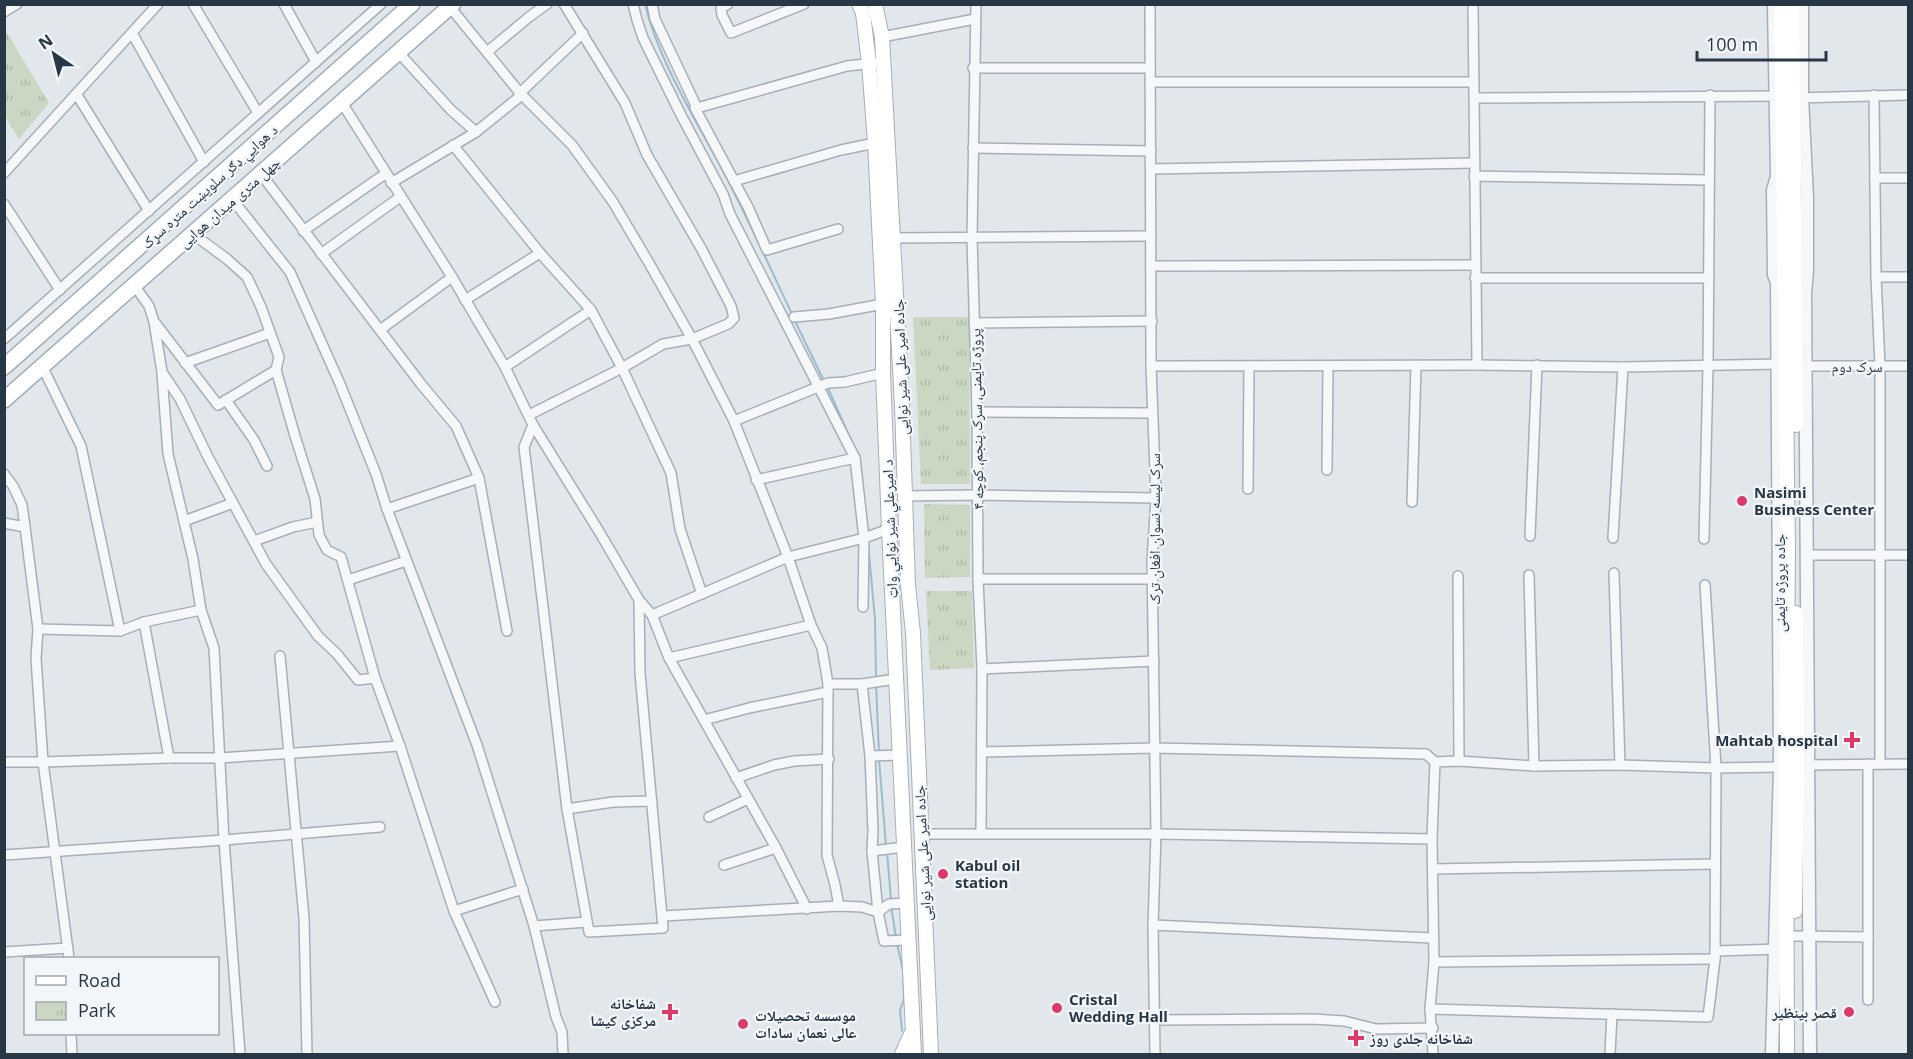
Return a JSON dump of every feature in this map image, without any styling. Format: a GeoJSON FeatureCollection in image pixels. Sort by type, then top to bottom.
{"type":"FeatureCollection","features":[{"type":"Feature","properties":{"kind":"main road","name":"د هوايي ډګر سلویښت متره سړک"},"geometry":{"type":"LineString","coordinates":[[4,367],[412,4]]}},
{"type":"Feature","properties":{"kind":"main road","name":"د امیرعلي شیر نوايي واټ"},"geometry":{"type":"LineString","coordinates":[[859,4],[876,62],[875,143],[883,304],[883,373],[914,1054]]}},
{"type":"Feature","properties":{"kind":"main road","name":"جاده امیر علی شیر نوایی"},"geometry":{"type":"LineString","coordinates":[[875,4],[882,37],[876,62],[893,238],[902,406],[904,496],[908,585],[913,633],[931,1054]]}},
{"type":"Feature","properties":{"kind":"main road","name":"جاده پروژه تایمنی"},"geometry":{"type":"LineString","coordinates":[[1781,4],[1788,97]]}},
{"type":"Feature","properties":{"kind":"main road","name":"جاده پروژه تایمنی"},"geometry":{"type":"LineString","coordinates":[[1791,4],[1788,97],[1791,365],[1788,551],[1792,766],[1801,936],[1796,1054]]}},
{"type":"Feature","properties":{"kind":"main road","name":"چهل متری میدان هوایی"},"geometry":{"type":"LineString","coordinates":[[4,400],[452,6]]}},
{"type":"Feature","properties":{"kind":"main road"},"geometry":{"type":"LineString","coordinates":[[87,294],[103,312]]}},
{"type":"Feature","properties":{"kind":"main road","name":"جاده پروژه تایمنی"},"geometry":{"type":"LineString","coordinates":[[1787,1054],[1780,949],[1792,766]]}},
{"type":"Feature","properties":{"kind":"main road"},"geometry":{"type":"LineString","coordinates":[[929,1028],[941,1054]]}},
{"type":"Feature","properties":{"kind":"main road"},"geometry":{"type":"LineString","coordinates":[[902,1054],[913,1030]]}},
{"type":"Feature","properties":{"kind":"street"},"geometry":{"type":"LineString","coordinates":[[4,12],[17,4]]}},
{"type":"Feature","properties":{"kind":"street"},"geometry":{"type":"LineString","coordinates":[[4,173],[77,96],[158,4]]}},
{"type":"Feature","properties":{"kind":"street"},"geometry":{"type":"LineString","coordinates":[[193,4],[258,113]]}},
{"type":"Feature","properties":{"kind":"street"},"geometry":{"type":"LineString","coordinates":[[284,4],[316,62]]}},
{"type":"Feature","properties":{"kind":"street"},"geometry":{"type":"LineString","coordinates":[[5,338],[381,4]]}},
{"type":"Feature","properties":{"kind":"street"},"geometry":{"type":"LineString","coordinates":[[487,52],[547,4]]}},
{"type":"Feature","properties":{"kind":"street"},"geometry":{"type":"LineString","coordinates":[[529,416],[663,344],[692,339],[728,324],[734,318],[731,306],[701,248],[647,155],[625,103],[564,4]]}},
{"type":"Feature","properties":{"kind":"street"},"geometry":{"type":"LineString","coordinates":[[633,4],[636,20],[680,113],[855,458],[867,536],[863,607]]}},
{"type":"Feature","properties":{"kind":"street"},"geometry":{"type":"LineString","coordinates":[[652,4],[658,27],[697,108],[695,108],[767,250],[838,229]]}},
{"type":"Feature","properties":{"kind":"street"},"geometry":{"type":"LineString","coordinates":[[728,4],[721,8],[731,33],[804,4]]}},
{"type":"Feature","properties":{"kind":"street","name":"پروژه تایمنی، سرک پنجم، کوچه ۴"},"geometry":{"type":"LineString","coordinates":[[976,4],[972,238],[977,412],[978,579],[982,669],[981,833]]}},
{"type":"Feature","properties":{"kind":"street","name":"سرک لیسه نسوان افغان‌ ترک"},"geometry":{"type":"LineString","coordinates":[[1150,4],[1151,366],[1156,498],[1153,579],[1156,834],[1153,925],[1155,1054]]}},
{"type":"Feature","properties":{"kind":"street"},"geometry":{"type":"LineString","coordinates":[[1473,4],[1477,364]]}},
{"type":"Feature","properties":{"kind":"street","name":"جاده پروژه تایمنی"},"geometry":{"type":"LineString","coordinates":[[1774,4],[1807,208],[1791,365],[1807,555],[1792,766]]}},
{"type":"Feature","properties":{"kind":"street","name":"جاده پروژه تایمنی"},"geometry":{"type":"LineString","coordinates":[[1788,97],[1802,4]]}},
{"type":"Feature","properties":{"kind":"street"},"geometry":{"type":"LineString","coordinates":[[452,6],[520,93],[572,145],[613,202],[692,339],[734,421],[788,557],[811,625],[822,648],[828,688],[827,855],[839,906]]}},
{"type":"Feature","properties":{"kind":"street"},"geometry":{"type":"LineString","coordinates":[[882,37],[975,19]]}},
{"type":"Feature","properties":{"kind":"street"},"geometry":{"type":"LineString","coordinates":[[132,33],[204,162]]}},
{"type":"Feature","properties":{"kind":"street"},"geometry":{"type":"LineString","coordinates":[[391,183],[476,132],[518,98],[520,93],[583,33]]}},
{"type":"Feature","properties":{"kind":"street"},"geometry":{"type":"LineString","coordinates":[[399,53],[451,110],[476,132]]}},
{"type":"Feature","properties":{"kind":"street"},"geometry":{"type":"LineString","coordinates":[[697,108],[847,66],[876,62]]}},
{"type":"Feature","properties":{"kind":"street"},"geometry":{"type":"LineString","coordinates":[[974,68],[1150,68]]}},
{"type":"Feature","properties":{"kind":"street"},"geometry":{"type":"LineString","coordinates":[[1150,82],[1474,82]]}},
{"type":"Feature","properties":{"kind":"street"},"geometry":{"type":"LineString","coordinates":[[1704,538],[1710,95]]}},
{"type":"Feature","properties":{"kind":"street"},"geometry":{"type":"LineString","coordinates":[[1874,95],[1876,277],[1880,366],[1880,763]]}},
{"type":"Feature","properties":{"kind":"street"},"geometry":{"type":"LineString","coordinates":[[1475,98],[1908,95]]}},
{"type":"Feature","properties":{"kind":"street"},"geometry":{"type":"LineString","coordinates":[[77,96],[149,211]]}},
{"type":"Feature","properties":{"kind":"street"},"geometry":{"type":"LineString","coordinates":[[342,103],[452,278],[505,367],[533,425],[600,532],[639,600],[652,615],[669,658],[776,848],[807,909]]}},
{"type":"Feature","properties":{"kind":"street"},"geometry":{"type":"LineString","coordinates":[[734,181],[841,150],[875,143]]}},
{"type":"Feature","properties":{"kind":"street"},"geometry":{"type":"LineString","coordinates":[[453,145],[540,253],[591,310],[622,368],[671,473],[680,529],[702,594]]}},
{"type":"Feature","properties":{"kind":"street"},"geometry":{"type":"LineString","coordinates":[[973,148],[1151,151]]}},
{"type":"Feature","properties":{"kind":"street"},"geometry":{"type":"LineString","coordinates":[[1151,169],[1474,163]]}},
{"type":"Feature","properties":{"kind":"street"},"geometry":{"type":"LineString","coordinates":[[261,174],[421,384],[456,426],[479,478],[507,632]]}},
{"type":"Feature","properties":{"kind":"street"},"geometry":{"type":"LineString","coordinates":[[303,231],[385,174]]}},
{"type":"Feature","properties":{"kind":"street"},"geometry":{"type":"LineString","coordinates":[[1474,176],[1708,180]]}},
{"type":"Feature","properties":{"kind":"street"},"geometry":{"type":"LineString","coordinates":[[1875,178],[1908,178]]}},
{"type":"Feature","properties":{"kind":"street"},"geometry":{"type":"LineString","coordinates":[[321,254],[400,197]]}},
{"type":"Feature","properties":{"kind":"street"},"geometry":{"type":"LineString","coordinates":[[232,199],[290,272],[340,384],[376,474],[406,561],[477,744],[534,926],[556,1017],[562,1032],[563,1054]]}},
{"type":"Feature","properties":{"kind":"street"},"geometry":{"type":"LineString","coordinates":[[4,204],[60,290]]}},
{"type":"Feature","properties":{"kind":"street"},"geometry":{"type":"LineString","coordinates":[[193,234],[227,259],[247,278],[261,307],[279,357],[276,370],[315,499],[319,535],[327,550],[342,557],[375,678],[400,746],[454,911],[495,1002]]}},
{"type":"Feature","properties":{"kind":"street"},"geometry":{"type":"LineString","coordinates":[[893,238],[1151,236]]}},
{"type":"Feature","properties":{"kind":"street"},"geometry":{"type":"LineString","coordinates":[[465,300],[540,253]]}},
{"type":"Feature","properties":{"kind":"street"},"geometry":{"type":"LineString","coordinates":[[1152,266],[1475,266]]}},
{"type":"Feature","properties":{"kind":"street"},"geometry":{"type":"LineString","coordinates":[[1876,277],[1908,277]]}},
{"type":"Feature","properties":{"kind":"street"},"geometry":{"type":"LineString","coordinates":[[380,330],[452,278]]}},
{"type":"Feature","properties":{"kind":"street"},"geometry":{"type":"LineString","coordinates":[[1475,278],[1709,278]]}},
{"type":"Feature","properties":{"kind":"street"},"geometry":{"type":"LineString","coordinates":[[134,285],[148,306],[154,322],[162,372],[168,454],[193,559],[201,610],[214,648],[224,840],[240,1054]]}},
{"type":"Feature","properties":{"kind":"street"},"geometry":{"type":"LineString","coordinates":[[794,317],[829,314],[883,304]]}},
{"type":"Feature","properties":{"kind":"street"},"geometry":{"type":"LineString","coordinates":[[505,367],[591,310]]}},
{"type":"Feature","properties":{"kind":"street"},"geometry":{"type":"LineString","coordinates":[[974,323],[1152,321]]}},
{"type":"Feature","properties":{"kind":"street"},"geometry":{"type":"LineString","coordinates":[[154,322],[218,405],[276,370]]}},
{"type":"Feature","properties":{"kind":"street"},"geometry":{"type":"LineString","coordinates":[[186,363],[270,333]]}},
{"type":"Feature","properties":{"kind":"street","name":"سرک دوم"},"geometry":{"type":"LineString","coordinates":[[1151,366],[1477,364],[1623,367],[1908,366]]}},
{"type":"Feature","properties":{"kind":"street"},"geometry":{"type":"LineString","coordinates":[[1530,536],[1538,365]]}},
{"type":"Feature","properties":{"kind":"street"},"geometry":{"type":"LineString","coordinates":[[42,366],[81,446],[120,630]]}},
{"type":"Feature","properties":{"kind":"street"},"geometry":{"type":"LineString","coordinates":[[1248,489],[1249,366]]}},
{"type":"Feature","properties":{"kind":"street"},"geometry":{"type":"LineString","coordinates":[[1327,470],[1328,366]]}},
{"type":"Feature","properties":{"kind":"street"},"geometry":{"type":"LineString","coordinates":[[1412,502],[1416,366]]}},
{"type":"Feature","properties":{"kind":"street"},"geometry":{"type":"LineString","coordinates":[[1613,538],[1623,367]]}},
{"type":"Feature","properties":{"kind":"street"},"geometry":{"type":"LineString","coordinates":[[162,372],[180,399],[266,564],[318,636],[337,654],[358,680],[375,678]]}},
{"type":"Feature","properties":{"kind":"street"},"geometry":{"type":"LineString","coordinates":[[734,421],[828,383],[845,382],[883,373]]}},
{"type":"Feature","properties":{"kind":"street"},"geometry":{"type":"LineString","coordinates":[[226,400],[254,440],[267,466]]}},
{"type":"Feature","properties":{"kind":"street"},"geometry":{"type":"LineString","coordinates":[[977,412],[1152,413]]}},
{"type":"Feature","properties":{"kind":"street"},"geometry":{"type":"LineString","coordinates":[[533,425],[524,447],[567,809],[589,932],[663,928],[640,674],[639,600]]}},
{"type":"Feature","properties":{"kind":"street"},"geometry":{"type":"LineString","coordinates":[[756,480],[855,458]]}},
{"type":"Feature","properties":{"kind":"street"},"geometry":{"type":"LineString","coordinates":[[4,474],[22,505],[26,527],[38,629],[36,658],[43,762],[69,957]]}},
{"type":"Feature","properties":{"kind":"street"},"geometry":{"type":"LineString","coordinates":[[387,509],[479,478]]}},
{"type":"Feature","properties":{"kind":"street"},"geometry":{"type":"LineString","coordinates":[[904,496],[1156,498]]}},
{"type":"Feature","properties":{"kind":"street"},"geometry":{"type":"LineString","coordinates":[[184,522],[233,503]]}},
{"type":"Feature","properties":{"kind":"street"},"geometry":{"type":"LineString","coordinates":[[254,541],[293,527],[317,522]]}},
{"type":"Feature","properties":{"kind":"street"},"geometry":{"type":"LineString","coordinates":[[4,523],[26,527]]}},
{"type":"Feature","properties":{"kind":"street"},"geometry":{"type":"LineString","coordinates":[[652,615],[788,557],[889,529]]}},
{"type":"Feature","properties":{"kind":"street"},"geometry":{"type":"LineString","coordinates":[[1807,555],[1908,555]]}},
{"type":"Feature","properties":{"kind":"street"},"geometry":{"type":"LineString","coordinates":[[348,580],[406,561]]}},
{"type":"Feature","properties":{"kind":"street"},"geometry":{"type":"LineString","coordinates":[[1614,573],[1620,765]]}},
{"type":"Feature","properties":{"kind":"street"},"geometry":{"type":"LineString","coordinates":[[1529,574],[1534,765]]}},
{"type":"Feature","properties":{"kind":"street"},"geometry":{"type":"LineString","coordinates":[[1458,576],[1459,761]]}},
{"type":"Feature","properties":{"kind":"street"},"geometry":{"type":"LineString","coordinates":[[978,579],[1153,579]]}},
{"type":"Feature","properties":{"kind":"street"},"geometry":{"type":"LineString","coordinates":[[1431,1009],[1708,1017],[1715,955],[1716,768],[1705,585]]}},
{"type":"Feature","properties":{"kind":"street"},"geometry":{"type":"LineString","coordinates":[[38,629],[120,630],[144,622],[201,610]]}},
{"type":"Feature","properties":{"kind":"street"},"geometry":{"type":"LineString","coordinates":[[144,622],[169,758]]}},
{"type":"Feature","properties":{"kind":"street"},"geometry":{"type":"LineString","coordinates":[[669,658],[811,625]]}},
{"type":"Feature","properties":{"kind":"street"},"geometry":{"type":"LineString","coordinates":[[280,656],[304,918],[307,1054]]}},
{"type":"Feature","properties":{"kind":"street"},"geometry":{"type":"LineString","coordinates":[[982,669],[1154,661]]}},
{"type":"Feature","properties":{"kind":"street"},"geometry":{"type":"LineString","coordinates":[[704,720],[828,688],[896,679]]}},
{"type":"Feature","properties":{"kind":"street"},"geometry":{"type":"LineString","coordinates":[[862,684],[870,756],[872,851],[878,912],[888,941],[908,940]]}},
{"type":"Feature","properties":{"kind":"street"},"geometry":{"type":"LineString","coordinates":[[4,762],[220,758],[400,746]]}},
{"type":"Feature","properties":{"kind":"street"},"geometry":{"type":"LineString","coordinates":[[982,752],[1154,748],[1426,754],[1434,762],[1432,838],[1434,962],[1431,1009],[1433,1054]]}},
{"type":"Feature","properties":{"kind":"street"},"geometry":{"type":"LineString","coordinates":[[870,756],[900,754]]}},
{"type":"Feature","properties":{"kind":"street"},"geometry":{"type":"LineString","coordinates":[[736,778],[774,765],[794,761],[829,759]]}},
{"type":"Feature","properties":{"kind":"street"},"geometry":{"type":"LineString","coordinates":[[1434,762],[1716,768],[1908,764]]}},
{"type":"Feature","properties":{"kind":"street"},"geometry":{"type":"LineString","coordinates":[[1868,764],[1868,1000]]}},
{"type":"Feature","properties":{"kind":"street"},"geometry":{"type":"LineString","coordinates":[[709,817],[748,799]]}},
{"type":"Feature","properties":{"kind":"street"},"geometry":{"type":"LineString","coordinates":[[567,809],[613,802],[652,801]]}},
{"type":"Feature","properties":{"kind":"street"},"geometry":{"type":"LineString","coordinates":[[4,855],[380,827]]}},
{"type":"Feature","properties":{"kind":"street"},"geometry":{"type":"LineString","coordinates":[[922,834],[1156,834],[1432,838]]}},
{"type":"Feature","properties":{"kind":"street"},"geometry":{"type":"LineString","coordinates":[[872,851],[904,847]]}},
{"type":"Feature","properties":{"kind":"street"},"geometry":{"type":"LineString","coordinates":[[724,865],[776,848]]}},
{"type":"Feature","properties":{"kind":"street"},"geometry":{"type":"LineString","coordinates":[[1433,869],[1715,864]]}},
{"type":"Feature","properties":{"kind":"street"},"geometry":{"type":"LineString","coordinates":[[454,911],[523,889]]}},
{"type":"Feature","properties":{"kind":"street"},"geometry":{"type":"LineString","coordinates":[[878,912],[889,904],[907,903]]}},
{"type":"Feature","properties":{"kind":"street"},"geometry":{"type":"LineString","coordinates":[[663,916],[839,906],[862,907],[878,912]]}},
{"type":"Feature","properties":{"kind":"street"},"geometry":{"type":"LineString","coordinates":[[534,926],[587,922]]}},
{"type":"Feature","properties":{"kind":"street"},"geometry":{"type":"LineString","coordinates":[[1153,925],[1432,938]]}},
{"type":"Feature","properties":{"kind":"street"},"geometry":{"type":"LineString","coordinates":[[1801,936],[1869,937]]}},
{"type":"Feature","properties":{"kind":"street","name":"جاده پروژه تایمنی"},"geometry":{"type":"LineString","coordinates":[[1801,936],[1810,1054]]}},
{"type":"Feature","properties":{"kind":"street"},"geometry":{"type":"LineString","coordinates":[[4,952],[68,948]]}},
{"type":"Feature","properties":{"kind":"street"},"geometry":{"type":"LineString","coordinates":[[1434,962],[1715,955],[1780,949]]}},
{"type":"Feature","properties":{"kind":"street","name":"جاده پروژه تایمنی"},"geometry":{"type":"LineString","coordinates":[[1772,1054],[1780,949]]}},
{"type":"Feature","properties":{"kind":"street"},"geometry":{"type":"LineString","coordinates":[[1610,1054],[1612,1014]]}},
{"type":"Feature","properties":{"kind":"street"},"geometry":{"type":"LineString","coordinates":[[1154,1020],[1313,1019],[1344,1021],[1376,1029],[1433,1028]]}},
{"type":"Feature","properties":{"kind":"street"},"geometry":{"type":"LineString","coordinates":[[71,1035],[72,1054]]}},
{"type":"Feature","properties":{"kind":"green space"},"geometry":{"type":"Polygon","coordinates":[[[4,28],[49,103],[19,139],[5,116],[4,28]]]}},
{"type":"Feature","properties":{"kind":"green space"},"geometry":{"type":"Polygon","coordinates":[[[913,317],[969,317],[970,484],[921,484],[913,317]]]}},
{"type":"Feature","properties":{"kind":"green space"},"geometry":{"type":"Polygon","coordinates":[[[924,504],[970,505],[970,577],[925,578],[924,504]]]}},
{"type":"Feature","properties":{"kind":"green space"},"geometry":{"type":"Polygon","coordinates":[[[926,591],[972,591],[974,668],[930,670],[926,591]]]}},
{"type":"Feature","properties":{"kind":"waterway"},"geometry":{"type":"LineString","coordinates":[[645,4],[668,68],[732,189],[793,316]]}},
{"type":"Feature","properties":{"kind":"waterway"},"geometry":{"type":"LineString","coordinates":[[795,321],[824,381]]}},
{"type":"Feature","properties":{"kind":"waterway"},"geometry":{"type":"LineString","coordinates":[[827,386],[855,449]]}},
{"type":"Feature","properties":{"kind":"waterway"},"geometry":{"type":"LineString","coordinates":[[860,463],[862,478]]}},
{"type":"Feature","properties":{"kind":"waterway"},"geometry":{"type":"LineString","coordinates":[[868,543],[875,619],[876,678]]}},
{"type":"Feature","properties":{"kind":"waterway"},"geometry":{"type":"LineString","coordinates":[[876,684],[879,753]]}},
{"type":"Feature","properties":{"kind":"waterway"},"geometry":{"type":"LineString","coordinates":[[879,759],[886,846]]}},
{"type":"Feature","properties":{"kind":"waterway"},"geometry":{"type":"LineString","coordinates":[[887,852],[891,900]]}},
{"type":"Feature","properties":{"kind":"waterway"},"geometry":{"type":"LineString","coordinates":[[891,905],[896,938]]}},
{"type":"Feature","properties":{"kind":"waterway"},"geometry":{"type":"LineString","coordinates":[[897,944],[903,970],[904,1000],[900,1010],[902,1031]]}},
{"type":"Feature","properties":{"kind":"place","name":"Nasimi Business Center"},"geometry":{"type":"Point","coordinates":[1742,501]}},
{"type":"Feature","properties":{"kind":"place","name":"Mahtab hospital"},"geometry":{"type":"Point","coordinates":[1852,740]}},
{"type":"Feature","properties":{"kind":"place","name":"Kabul oil station"},"geometry":{"type":"Point","coordinates":[943,874]}},
{"type":"Feature","properties":{"kind":"place","name":"Cristal Wedding Hall"},"geometry":{"type":"Point","coordinates":[1057,1008]}},
{"type":"Feature","properties":{"kind":"place","name":"شفاخانه مرکزی کیشا"},"geometry":{"type":"Point","coordinates":[670,1012]}},
{"type":"Feature","properties":{"kind":"place","name":"قصر بینظیر"},"geometry":{"type":"Point","coordinates":[1849,1012]}},
{"type":"Feature","properties":{"kind":"place","name":"موسسه تحصیلات عالی نعمان سادات"},"geometry":{"type":"Point","coordinates":[743,1024]}},
{"type":"Feature","properties":{"kind":"place","name":"شفاخانه جلدی روز"},"geometry":{"type":"Point","coordinates":[1356,1038]}}]}
